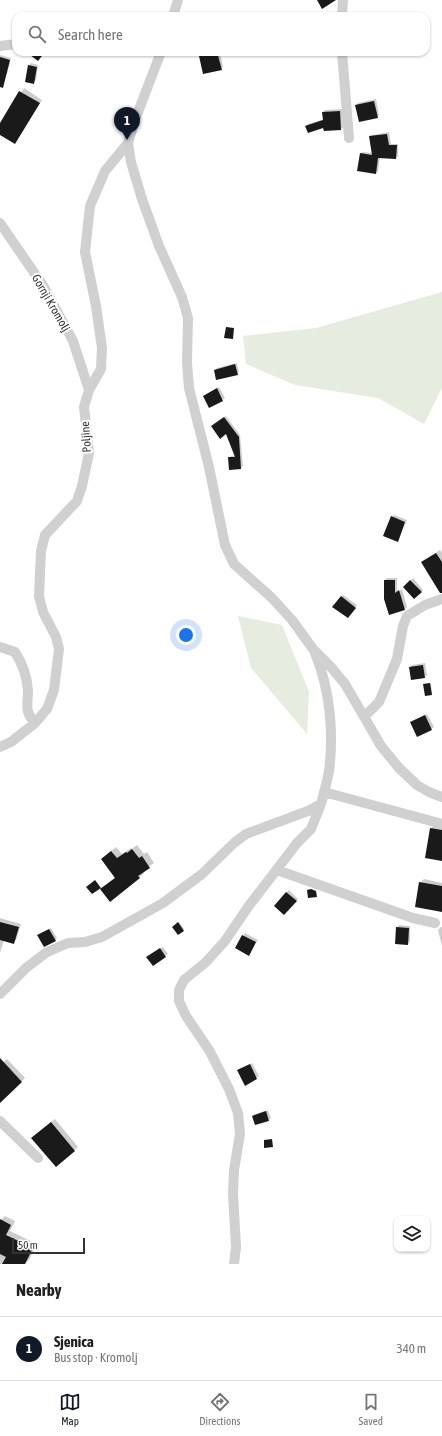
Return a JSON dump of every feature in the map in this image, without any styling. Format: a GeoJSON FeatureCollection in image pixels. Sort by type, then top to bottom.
{"type":"FeatureCollection","features":[{"type":"Feature","properties":{"kind":"street"},"geometry":{"type":"LineString","coordinates":[[174,12],[178,0]]}},
{"type":"Feature","properties":{"kind":"street"},"geometry":{"type":"LineString","coordinates":[[342,12],[343,0]]}},
{"type":"Feature","properties":{"kind":"street"},"geometry":{"type":"LineString","coordinates":[[0,46],[12,44]]}},
{"type":"Feature","properties":{"kind":"street"},"geometry":{"type":"LineString","coordinates":[[159,56],[135,120],[128,143],[131,162],[142,199],[159,246],[182,297],[188,318],[187,363],[189,388],[209,468],[225,545],[234,564],[272,598],[292,620],[312,648],[345,684],[381,746],[417,785],[442,797]]}},
{"type":"Feature","properties":{"kind":"street"},"geometry":{"type":"LineString","coordinates":[[342,56],[349,138]]}},
{"type":"Feature","properties":{"kind":"street","name":"Poljine"},"geometry":{"type":"LineString","coordinates":[[0,748],[11,742],[35,723],[48,709],[54,690],[59,649],[56,637],[43,612],[39,596],[41,550],[45,535],[76,502],[82,486],[89,454],[84,407],[89,390],[101,369],[102,348],[96,306],[85,252],[90,206],[105,171],[128,143]]}},
{"type":"Feature","properties":{"kind":"street","name":"Gornji Kromolj"},"geometry":{"type":"LineString","coordinates":[[0,223],[44,287],[73,341],[89,390]]}},
{"type":"Feature","properties":{"kind":"street"},"geometry":{"type":"LineString","coordinates":[[364,717],[379,702],[396,659],[402,626],[407,616],[425,605],[442,599]]}},
{"type":"Feature","properties":{"kind":"street"},"geometry":{"type":"LineString","coordinates":[[0,647],[15,652],[23,665],[28,690],[27,708],[29,716],[35,723]]}},
{"type":"Feature","properties":{"kind":"street"},"geometry":{"type":"LineString","coordinates":[[234,1264],[236,1247],[233,1193],[234,1170],[240,1134],[238,1113],[230,1089],[209,1050],[186,1016],[179,1001],[179,990],[184,980],[206,962],[225,941],[248,907],[297,842],[310,830],[321,804],[329,771],[331,733],[327,699],[321,669],[312,648]]}},
{"type":"Feature","properties":{"kind":"street"},"geometry":{"type":"LineString","coordinates":[[324,792],[442,824]]}},
{"type":"Feature","properties":{"kind":"street"},"geometry":{"type":"LineString","coordinates":[[0,994],[26,968],[47,952],[68,942],[85,942],[102,938],[163,903],[202,874],[234,843],[246,834],[302,813],[321,804]]}},
{"type":"Feature","properties":{"kind":"street"},"geometry":{"type":"LineString","coordinates":[[277,870],[413,918],[435,923]]}},
{"type":"Feature","properties":{"kind":"street"},"geometry":{"type":"LineString","coordinates":[[0,1121],[38,1158]]}},
{"type":"Feature","properties":{"kind":"shaded area"},"geometry":{"type":"Polygon","coordinates":[[[442,292],[442,388],[424,424],[378,398],[295,385],[246,364],[243,336],[316,328],[442,292]]]}},
{"type":"Feature","properties":{"kind":"shaded area"},"geometry":{"type":"Polygon","coordinates":[[[238,616],[282,625],[309,692],[307,734],[251,668],[238,616]]]}},
{"type":"Feature","properties":{"kind":"building"},"geometry":{"type":"Polygon","coordinates":[[[317,0],[336,0],[322,9],[317,0]]]}},
{"type":"Feature","properties":{"kind":"building"},"geometry":{"type":"Polygon","coordinates":[[[31,56],[42,56],[38,61],[31,56]]]}},
{"type":"Feature","properties":{"kind":"building"},"geometry":{"type":"Polygon","coordinates":[[[199,56],[218,56],[222,70],[203,74],[199,56]]]}},
{"type":"Feature","properties":{"kind":"building"},"geometry":{"type":"Polygon","coordinates":[[[0,57],[10,60],[3,88],[0,87],[0,57]]]}},
{"type":"Feature","properties":{"kind":"building"},"geometry":{"type":"Polygon","coordinates":[[[28,65],[37,67],[34,84],[25,82],[28,65]]]}},
{"type":"Feature","properties":{"kind":"building"},"geometry":{"type":"Polygon","coordinates":[[[19,91],[40,103],[15,144],[0,135],[0,123],[19,91]]]}},
{"type":"Feature","properties":{"kind":"building"},"geometry":{"type":"Polygon","coordinates":[[[374,101],[378,118],[359,122],[355,105],[374,101]]]}},
{"type":"Feature","properties":{"kind":"building"},"geometry":{"type":"Polygon","coordinates":[[[340,111],[341,130],[324,131],[323,128],[308,133],[305,126],[323,120],[322,112],[340,111]]]}},
{"type":"Feature","properties":{"kind":"building"},"geometry":{"type":"Polygon","coordinates":[[[387,134],[389,145],[397,145],[396,159],[378,158],[376,174],[357,171],[360,153],[372,155],[369,136],[387,134]]]}},
{"type":"Feature","properties":{"kind":"building"},"geometry":{"type":"Polygon","coordinates":[[[226,327],[234,328],[233,339],[224,338],[226,327]]]}},
{"type":"Feature","properties":{"kind":"building"},"geometry":{"type":"Polygon","coordinates":[[[235,364],[238,375],[216,380],[214,370],[235,364]]]}},
{"type":"Feature","properties":{"kind":"building"},"geometry":{"type":"Polygon","coordinates":[[[217,388],[223,401],[209,408],[203,396],[217,388]]]}},
{"type":"Feature","properties":{"kind":"building"},"geometry":{"type":"Polygon","coordinates":[[[224,417],[239,437],[241,469],[229,470],[228,457],[235,457],[226,434],[220,439],[211,426],[224,417]]]}},
{"type":"Feature","properties":{"kind":"building"},"geometry":{"type":"Polygon","coordinates":[[[391,516],[405,522],[398,542],[383,536],[391,516]]]}},
{"type":"Feature","properties":{"kind":"building"},"geometry":{"type":"Polygon","coordinates":[[[436,553],[442,562],[442,593],[440,593],[421,562],[436,553]]]}},
{"type":"Feature","properties":{"kind":"building"},"geometry":{"type":"Polygon","coordinates":[[[384,580],[395,580],[395,593],[399,590],[405,610],[389,615],[384,599],[384,580]]]}},
{"type":"Feature","properties":{"kind":"building"},"geometry":{"type":"Polygon","coordinates":[[[410,580],[422,592],[414,599],[403,587],[410,580]]]}},
{"type":"Feature","properties":{"kind":"building"},"geometry":{"type":"Polygon","coordinates":[[[341,596],[356,608],[348,618],[332,607],[341,596]]]}},
{"type":"Feature","properties":{"kind":"building"},"geometry":{"type":"Polygon","coordinates":[[[423,665],[425,678],[411,680],[409,667],[423,665]]]}},
{"type":"Feature","properties":{"kind":"building"},"geometry":{"type":"Polygon","coordinates":[[[430,683],[432,695],[425,696],[423,684],[430,683]]]}},
{"type":"Feature","properties":{"kind":"building"},"geometry":{"type":"Polygon","coordinates":[[[425,715],[432,730],[417,737],[410,722],[425,715]]]}},
{"type":"Feature","properties":{"kind":"building"},"geometry":{"type":"Polygon","coordinates":[[[430,828],[442,830],[442,861],[425,858],[430,828]]]}},
{"type":"Feature","properties":{"kind":"building"},"geometry":{"type":"Polygon","coordinates":[[[132,849],[139,858],[142,856],[150,868],[138,876],[140,878],[110,902],[100,889],[115,878],[101,859],[111,851],[117,858],[132,849]]]}},
{"type":"Feature","properties":{"kind":"building"},"geometry":{"type":"Polygon","coordinates":[[[95,880],[101,888],[92,894],[86,887],[95,880]]]}},
{"type":"Feature","properties":{"kind":"building"},"geometry":{"type":"Polygon","coordinates":[[[419,882],[442,886],[442,912],[415,907],[419,882]]]}},
{"type":"Feature","properties":{"kind":"building"},"geometry":{"type":"Polygon","coordinates":[[[311,889],[316,891],[317,897],[308,898],[307,890],[311,889]]]}},
{"type":"Feature","properties":{"kind":"building"},"geometry":{"type":"Polygon","coordinates":[[[286,892],[297,901],[284,915],[274,906],[286,892]]]}},
{"type":"Feature","properties":{"kind":"building"},"geometry":{"type":"Polygon","coordinates":[[[0,922],[19,927],[14,944],[0,940],[0,922]]]}},
{"type":"Feature","properties":{"kind":"building"},"geometry":{"type":"Polygon","coordinates":[[[178,922],[184,931],[178,935],[172,927],[178,922]]]}},
{"type":"Feature","properties":{"kind":"building"},"geometry":{"type":"Polygon","coordinates":[[[396,927],[409,928],[408,945],[395,944],[396,927]]]}},
{"type":"Feature","properties":{"kind":"building"},"geometry":{"type":"Polygon","coordinates":[[[49,929],[56,941],[44,947],[37,935],[49,929]]]}},
{"type":"Feature","properties":{"kind":"building"},"geometry":{"type":"Polygon","coordinates":[[[242,935],[256,942],[249,956],[235,948],[242,935]]]}},
{"type":"Feature","properties":{"kind":"building"},"geometry":{"type":"Polygon","coordinates":[[[160,948],[166,957],[153,966],[146,957],[160,948]]]}},
{"type":"Feature","properties":{"kind":"building"},"geometry":{"type":"Polygon","coordinates":[[[0,1058],[22,1082],[0,1103],[0,1058]]]}},
{"type":"Feature","properties":{"kind":"building"},"geometry":{"type":"Polygon","coordinates":[[[250,1064],[257,1079],[245,1086],[237,1070],[250,1064]]]}},
{"type":"Feature","properties":{"kind":"building"},"geometry":{"type":"Polygon","coordinates":[[[266,1111],[269,1121],[255,1125],[252,1116],[266,1111]]]}},
{"type":"Feature","properties":{"kind":"building"},"geometry":{"type":"Polygon","coordinates":[[[51,1122],[75,1151],[56,1167],[31,1138],[51,1122]]]}},
{"type":"Feature","properties":{"kind":"building"},"geometry":{"type":"Polygon","coordinates":[[[272,1139],[273,1147],[264,1148],[264,1140],[272,1139]]]}},
{"type":"Feature","properties":{"kind":"building"},"geometry":{"type":"Polygon","coordinates":[[[0,1219],[11,1225],[6,1235],[33,1248],[25,1264],[2,1264],[6,1257],[0,1254],[0,1219]]]}},
{"type":"Feature","properties":{"kind":"place","name":"Sjenica"},"geometry":{"type":"Point","coordinates":[127,140]}}]}
